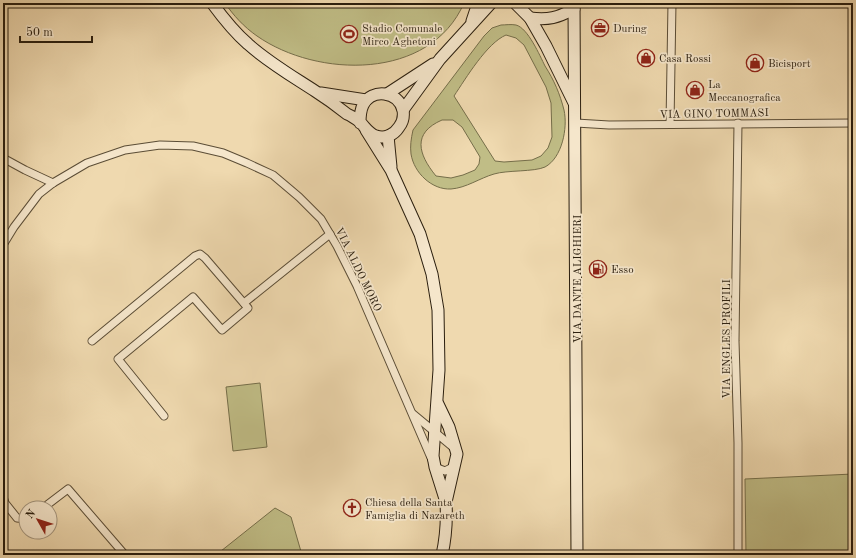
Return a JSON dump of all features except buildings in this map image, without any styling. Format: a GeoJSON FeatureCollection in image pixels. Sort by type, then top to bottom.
{"type":"FeatureCollection","features":[{"type":"Feature","properties":{"kind":"street"},"geometry":{"type":"LineString","coordinates":[[212,3],[225,21],[248,45],[317,92],[363,127],[378,137],[388,136],[397,130],[403,118],[403,110],[396,99],[387,94],[376,94],[366,100],[360,112],[363,127],[391,170],[420,234],[432,274],[438,310],[439,370],[438,404],[433,448],[435,467],[446,502]]}},
{"type":"Feature","properties":{"kind":"street"},"geometry":{"type":"LineString","coordinates":[[471,25],[478,3]]}},
{"type":"Feature","properties":{"kind":"street"},"geometry":{"type":"LineString","coordinates":[[403,110],[440,59],[491,3]]}},
{"type":"Feature","properties":{"kind":"street"},"geometry":{"type":"LineString","coordinates":[[515,3],[530,18],[546,46],[576,107]]}},
{"type":"Feature","properties":{"kind":"street"},"geometry":{"type":"LineString","coordinates":[[670,124],[672,3]]}},
{"type":"Feature","properties":{"kind":"street"},"geometry":{"type":"LineString","coordinates":[[530,18],[543,20],[558,17],[571,5]]}},
{"type":"Feature","properties":{"kind":"street","name":"VIA DANTE ALIGHIERI"},"geometry":{"type":"LineString","coordinates":[[571,5],[576,107],[577,555]]}},
{"type":"Feature","properties":{"kind":"street"},"geometry":{"type":"LineString","coordinates":[[387,94],[440,59]]}},
{"type":"Feature","properties":{"kind":"street"},"geometry":{"type":"LineString","coordinates":[[317,92],[366,100]]}},
{"type":"Feature","properties":{"kind":"street","name":"VIA GINO TOMMASI"},"geometry":{"type":"LineString","coordinates":[[576,123],[608,125],[853,123]]}},
{"type":"Feature","properties":{"kind":"street","name":"VIA ENGLES PROFILI"},"geometry":{"type":"LineString","coordinates":[[738,123],[735,341],[738,443],[738,555]]}},
{"type":"Feature","properties":{"kind":"street"},"geometry":{"type":"LineString","coordinates":[[388,136],[391,170]]}},
{"type":"Feature","properties":{"kind":"street","name":"VIA ALDO MORO"},"geometry":{"type":"LineString","coordinates":[[3,245],[14,227],[39,194],[53,183],[87,162],[125,150],[160,145],[193,146],[223,153],[273,175],[299,197],[321,219],[330,234],[357,286],[435,467]]}},
{"type":"Feature","properties":{"kind":"street"},"geometry":{"type":"LineString","coordinates":[[3,158],[53,183]]}},
{"type":"Feature","properties":{"kind":"street"},"geometry":{"type":"LineString","coordinates":[[244,303],[330,234]]}},
{"type":"Feature","properties":{"kind":"street"},"geometry":{"type":"LineString","coordinates":[[92,340],[195,256],[200,254],[205,258],[248,308],[222,330],[193,297],[118,359],[164,416]]}},
{"type":"Feature","properties":{"kind":"street"},"geometry":{"type":"LineString","coordinates":[[438,404],[449,427],[457,454],[446,502],[446,537],[442,555]]}},
{"type":"Feature","properties":{"kind":"street","name":"VIA ALDO MORO"},"geometry":{"type":"LineString","coordinates":[[411,412],[454,448]]}},
{"type":"Feature","properties":{"kind":"street"},"geometry":{"type":"LineString","coordinates":[[435,467],[445,471],[451,468],[455,463]]}},
{"type":"Feature","properties":{"kind":"street"},"geometry":{"type":"LineString","coordinates":[[53,500],[68,489],[125,555]]}},
{"type":"Feature","properties":{"kind":"street"},"geometry":{"type":"LineString","coordinates":[[3,497],[5,503],[18,518]]}},
{"type":"Feature","properties":{"kind":"shaded area","name":"Stadio Comunale Mirco Aghetoni"},"geometry":{"type":"Polygon","coordinates":[[[225,3],[464,3],[448,29],[426,47],[399,59],[370,64],[340,65],[310,60],[282,50],[257,36],[248,29],[225,3]]]}},
{"type":"Feature","properties":{"kind":"shaded area"},"geometry":{"type":"Polygon","coordinates":[[[501,25],[516,25],[525,31],[533,43],[554,82],[564,110],[565,125],[560,150],[551,163],[540,169],[494,174],[457,188],[444,189],[437,187],[420,174],[413,161],[411,154],[411,139],[413,130],[484,36],[492,28],[501,25]],[[506,35],[499,39],[484,53],[454,96],[495,161],[504,162],[532,160],[541,156],[548,148],[552,137],[551,103],[546,87],[524,45],[516,38],[506,35]],[[442,120],[432,125],[422,138],[422,152],[430,168],[436,176],[451,178],[475,170],[479,164],[480,157],[462,127],[453,120],[442,120]]]}},
{"type":"Feature","properties":{"kind":"shaded area"},"geometry":{"type":"Polygon","coordinates":[[[260,383],[267,447],[233,451],[226,387],[260,383]]]}},
{"type":"Feature","properties":{"kind":"shaded area"},"geometry":{"type":"Polygon","coordinates":[[[853,474],[853,555],[746,555],[745,479],[853,474]]]}},
{"type":"Feature","properties":{"kind":"shaded area"},"geometry":{"type":"Polygon","coordinates":[[[275,508],[291,517],[302,555],[216,555],[275,508]]]}},
{"type":"Feature","properties":{"kind":"place","name":"During"},"geometry":{"type":"Point","coordinates":[600,28]}},
{"type":"Feature","properties":{"kind":"place","name":"Stadio Comunale Mirco Aghetoni"},"geometry":{"type":"Point","coordinates":[349,34]}},
{"type":"Feature","properties":{"kind":"place","name":"Casa Rossi"},"geometry":{"type":"Point","coordinates":[646,58]}},
{"type":"Feature","properties":{"kind":"place","name":"Bicisport"},"geometry":{"type":"Point","coordinates":[755,63]}},
{"type":"Feature","properties":{"kind":"place","name":"La Meccanografica"},"geometry":{"type":"Point","coordinates":[695,90]}},
{"type":"Feature","properties":{"kind":"place","name":"Esso"},"geometry":{"type":"Point","coordinates":[598,269]}},
{"type":"Feature","properties":{"kind":"place","name":"Chiesa della Santa Famiglia di Nazareth"},"geometry":{"type":"Point","coordinates":[352,508]}}]}
